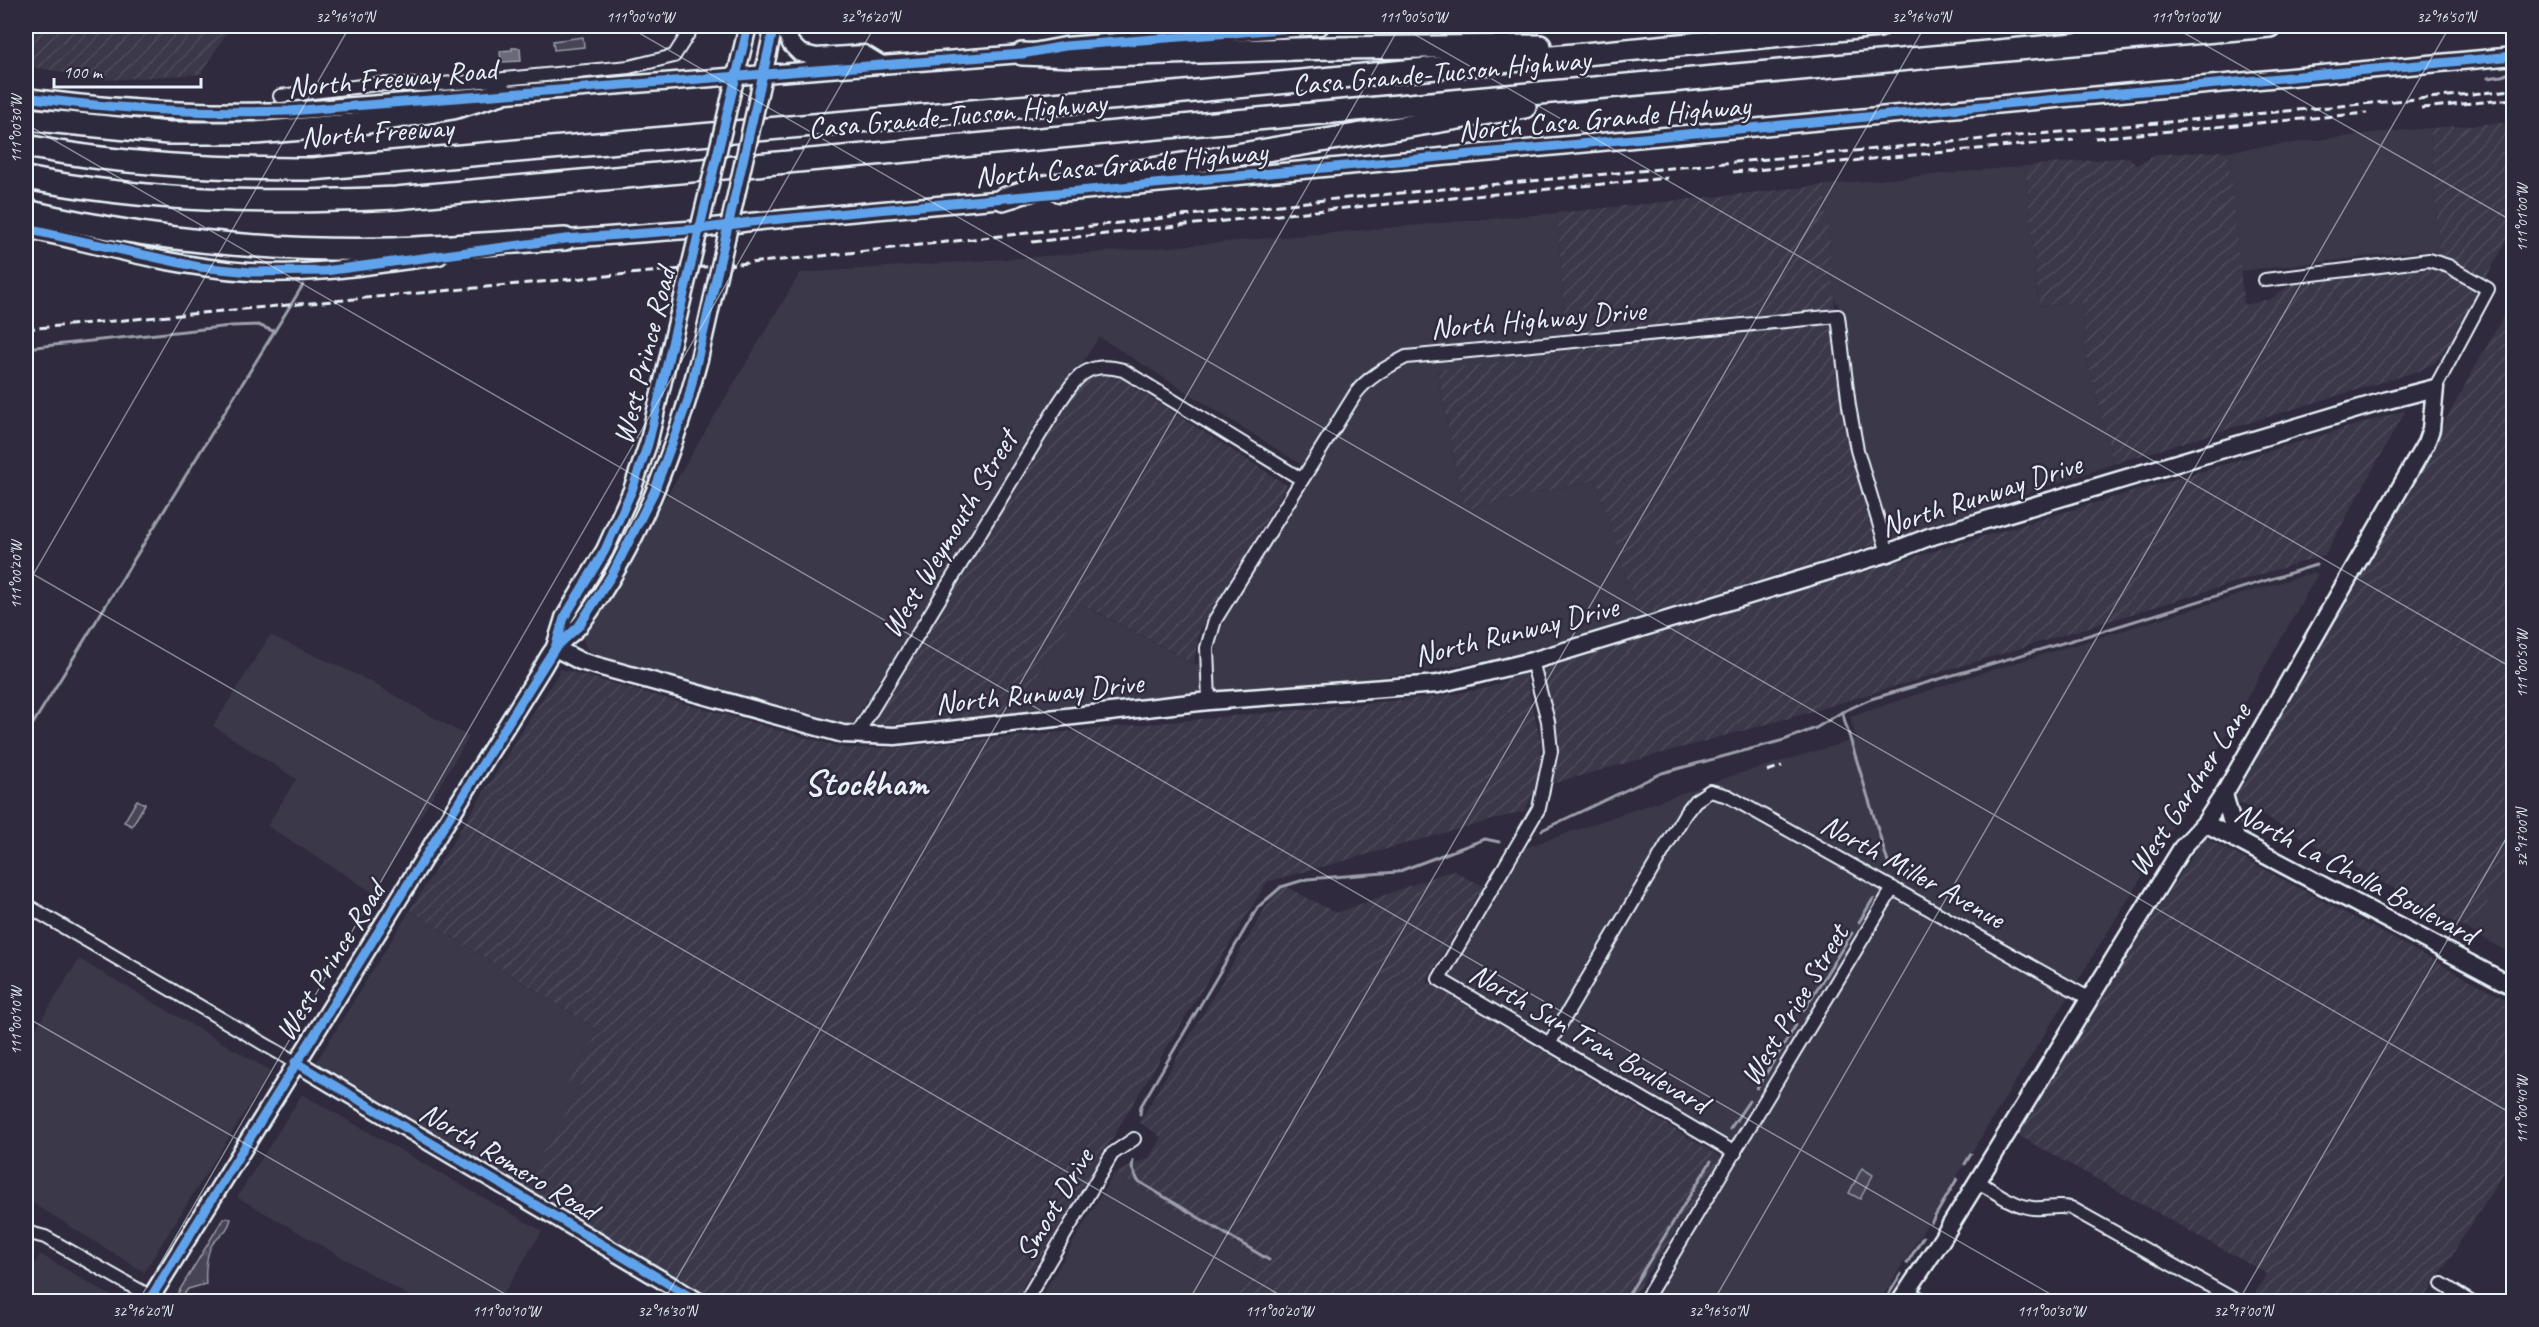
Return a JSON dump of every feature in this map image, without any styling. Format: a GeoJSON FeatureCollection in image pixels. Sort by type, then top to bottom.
{"type":"FeatureCollection","features":[{"type":"Feature","properties":{"kind":"highway","name":"Casa Grande-Tucson Highway"},"geometry":{"type":"LineString","coordinates":[[734,132],[1132,97],[1879,26]]}},
{"type":"Feature","properties":{"kind":"highway","name":"Casa Grande-Tucson Highway"},"geometry":{"type":"LineString","coordinates":[[26,177],[90,189],[158,196],[298,202],[407,197],[2270,26]]}},
{"type":"Feature","properties":{"kind":"highway"},"geometry":{"type":"LineString","coordinates":[[1022,54],[1074,56],[1514,45],[1658,46]]}},
{"type":"Feature","properties":{"kind":"highway"},"geometry":{"type":"LineString","coordinates":[[1003,199],[1037,188],[1673,81]]}},
{"type":"Feature","properties":{"kind":"highway"},"geometry":{"type":"LineString","coordinates":[[26,119],[168,134],[256,133],[359,124],[453,108],[502,93]]}},
{"type":"Feature","properties":{"kind":"highway","name":"North Freeway"},"geometry":{"type":"LineString","coordinates":[[26,146],[93,158],[171,166],[312,169],[734,132]]}},
{"type":"Feature","properties":{"kind":"highway"},"geometry":{"type":"LineString","coordinates":[[26,211],[156,236],[262,246],[393,249],[565,239]]}},
{"type":"Feature","properties":{"kind":"main road","name":"West Prince Road"},"geometry":{"type":"LineString","coordinates":[[555,648],[564,618],[605,550],[633,490],[648,444],[748,26]]}},
{"type":"Feature","properties":{"kind":"main road","name":"West Prince Road"},"geometry":{"type":"LineString","coordinates":[[149,1299],[555,648],[579,626],[613,573],[636,529],[654,492],[677,430],[699,358],[774,26]]}},
{"type":"Feature","properties":{"kind":"main road"},"geometry":{"type":"LineString","coordinates":[[784,26],[791,44],[800,53],[816,57],[864,54],[882,65]]}},
{"type":"Feature","properties":{"kind":"main road","name":"North Freeway Road"},"geometry":{"type":"LineString","coordinates":[[26,97],[117,108],[246,112],[347,107],[502,93],[1022,54],[1065,46],[1320,26]]}},
{"type":"Feature","properties":{"kind":"main road","name":"North Casa Grande Highway"},"geometry":{"type":"LineString","coordinates":[[700,229],[750,222],[2514,56]]}},
{"type":"Feature","properties":{"kind":"main road"},"geometry":{"type":"LineString","coordinates":[[26,229],[199,267],[251,272],[325,271],[565,239],[700,229]]}},
{"type":"Feature","properties":{"kind":"main road","name":"North Runway Drive"},"geometry":{"type":"LineString","coordinates":[[555,648],[580,661],[843,734],[857,735],[895,736],[1209,701],[1438,684],[1532,661],[1888,553],[1940,534],[2384,400],[2435,388]]}},
{"type":"Feature","properties":{"kind":"main road","name":"West Gardner Lane"},"geometry":{"type":"LineString","coordinates":[[1904,1296],[2182,848],[2205,824],[2224,794],[2426,443],[2431,429],[2435,388]]}},
{"type":"Feature","properties":{"kind":"main road"},"geometry":{"type":"LineString","coordinates":[[2224,794],[2236,839]]}},
{"type":"Feature","properties":{"kind":"main road","name":"North La Cholla Boulevard"},"geometry":{"type":"LineString","coordinates":[[2205,824],[2514,987]]}},
{"type":"Feature","properties":{"kind":"main road","name":"North Romero Road"},"geometry":{"type":"LineString","coordinates":[[295,1062],[699,1302]]}},
{"type":"Feature","properties":{"kind":"street"},"geometry":{"type":"LineString","coordinates":[[280,96],[378,84],[422,85],[472,82],[629,67],[674,56],[693,26]]}},
{"type":"Feature","properties":{"kind":"street","name":"West Gardner Lane"},"geometry":{"type":"LineString","coordinates":[[2265,280],[2429,260],[2448,266],[2488,289],[2435,388]]}},
{"type":"Feature","properties":{"kind":"street","name":"North Highway Drive"},"geometry":{"type":"LineString","coordinates":[[1209,701],[1207,648],[1215,620],[1363,383],[1406,357],[1838,315],[1857,450],[1888,553]]}},
{"type":"Feature","properties":{"kind":"street","name":"West Weymouth Street"},"geometry":{"type":"LineString","coordinates":[[857,735],[1059,403],[1072,383],[1082,373],[1092,368],[1107,366],[1123,370],[1301,479]]}},
{"type":"Feature","properties":{"kind":"street","name":"North Sun Tran Boulevard"},"geometry":{"type":"LineString","coordinates":[[1532,661],[1548,721],[1551,751],[1539,808],[1439,979],[1735,1153]]}},
{"type":"Feature","properties":{"kind":"street","name":"North Miller Avenue"},"geometry":{"type":"LineString","coordinates":[[1549,1044],[1685,814],[1695,801],[1710,791],[1728,796],[2090,999]]}},
{"type":"Feature","properties":{"kind":"street","name":"West Price Street"},"geometry":{"type":"LineString","coordinates":[[1644,1302],[1893,888]]}},
{"type":"Feature","properties":{"kind":"street","name":"North Romero Road"},"geometry":{"type":"LineString","coordinates":[[26,905],[295,1062]]}},
{"type":"Feature","properties":{"kind":"street","name":"Smoot Drive"},"geometry":{"type":"LineString","coordinates":[[1025,1302],[1112,1154],[1134,1139]]}},
{"type":"Feature","properties":{"kind":"street"},"geometry":{"type":"LineString","coordinates":[[1977,1180],[2012,1201],[2031,1208],[2055,1206],[2071,1208],[2235,1300]]}},
{"type":"Feature","properties":{"kind":"street"},"geometry":{"type":"LineString","coordinates":[[26,1232],[45,1237],[149,1299]]}},
{"type":"Feature","properties":{"kind":"street"},"geometry":{"type":"LineString","coordinates":[[2442,1284],[2471,1302]]}},
{"type":"Feature","properties":{"kind":"street"},"geometry":{"type":"LineString","coordinates":[[1904,1296],[1926,1302]]}},
{"type":"Feature","properties":{"kind":"shaded area"},"geometry":{"type":"Polygon","coordinates":[[[26,26],[231,26],[201,74],[107,80],[26,66],[26,26]]]}},
{"type":"Feature","properties":{"kind":"shaded area"},"geometry":{"type":"Polygon","coordinates":[[[2513,122],[2513,230],[2448,345],[2435,363],[2419,371],[2113,464],[2086,353],[2081,302],[2039,306],[2025,166],[2129,157],[2136,165],[2159,154],[2228,151],[2244,305],[2271,299],[2295,281],[2436,268],[2439,252],[2430,128],[2513,122]]]}},
{"type":"Feature","properties":{"kind":"shaded area"},"geometry":{"type":"Polygon","coordinates":[[[2430,128],[2439,252],[2421,251],[2240,271],[2228,151],[2430,128]]]}},
{"type":"Feature","properties":{"kind":"shaded area"},"geometry":{"type":"Polygon","coordinates":[[[2025,166],[2039,306],[2081,302],[2086,353],[2113,464],[1891,541],[1867,462],[1858,423],[1847,323],[1834,297],[1824,185],[2025,166]]]}},
{"type":"Feature","properties":{"kind":"shaded area"},"geometry":{"type":"Polygon","coordinates":[[[1824,185],[1846,429],[1876,544],[1639,618],[1596,480],[1464,510],[1437,370],[1567,353],[1557,213],[1824,185]]]}},
{"type":"Feature","properties":{"kind":"shaded area"},"geometry":{"type":"Polygon","coordinates":[[[1557,213],[1567,353],[1437,371],[1464,510],[1596,480],[1639,618],[1521,654],[1417,673],[1012,714],[1081,604],[1194,664],[1216,663],[1217,645],[1225,618],[1313,472],[1099,337],[849,728],[595,655],[587,649],[583,641],[584,634],[800,273],[1134,250],[1557,213]]]}},
{"type":"Feature","properties":{"kind":"shaded area"},"geometry":{"type":"Polygon","coordinates":[[[2513,299],[2513,856],[2472,932],[2234,800],[2513,299]]]}},
{"type":"Feature","properties":{"kind":"shaded area"},"geometry":{"type":"Polygon","coordinates":[[[1112,373],[1287,485],[1199,632],[1194,664],[1082,604],[1012,714],[871,726],[1070,394],[1095,375],[1112,373]]]}},
{"type":"Feature","properties":{"kind":"shaded area"},"geometry":{"type":"Polygon","coordinates":[[[2406,410],[2325,555],[1807,713],[1551,784],[1558,740],[1542,668],[2406,410]]]}},
{"type":"Feature","properties":{"kind":"shaded area"},"geometry":{"type":"Polygon","coordinates":[[[2314,572],[2318,574],[2185,807],[1880,1301],[1651,1301],[1746,1149],[1447,976],[1521,849],[1731,776],[1856,739],[1850,717],[1959,680],[2314,572]]]}},
{"type":"Feature","properties":{"kind":"shaded area"},"geometry":{"type":"Polygon","coordinates":[[[270,635],[358,675],[469,737],[374,893],[267,826],[296,779],[213,726],[270,635]]]}},
{"type":"Feature","properties":{"kind":"shaded area"},"geometry":{"type":"Polygon","coordinates":[[[561,669],[844,748],[892,748],[1443,696],[1487,688],[1525,673],[1541,742],[1539,779],[1525,811],[1267,882],[1014,1301],[710,1301],[520,1191],[583,1084],[563,1090],[599,1031],[410,910],[561,669]]]}},
{"type":"Feature","properties":{"kind":"shaded area"},"geometry":{"type":"Polygon","coordinates":[[[2204,837],[2513,1003],[2513,1158],[2423,1301],[2250,1301],[2267,1274],[2014,1133],[2204,837]]]}},
{"type":"Feature","properties":{"kind":"shaded area"},"geometry":{"type":"Polygon","coordinates":[[[2513,856],[2513,955],[2472,932],[2513,856]]]}},
{"type":"Feature","properties":{"kind":"shaded area"},"geometry":{"type":"Polygon","coordinates":[[[1452,870],[1483,886],[1426,981],[1723,1158],[1630,1301],[1235,1301],[1260,1260],[1114,1173],[1149,1158],[1161,1137],[1139,1122],[1280,883],[1336,913],[1452,870]]]}},
{"type":"Feature","properties":{"kind":"shaded area"},"geometry":{"type":"Polygon","coordinates":[[[410,910],[599,1031],[564,1089],[584,1083],[520,1191],[405,1114],[316,1062],[410,910]]]}},
{"type":"Feature","properties":{"kind":"shaded area"},"geometry":{"type":"Polygon","coordinates":[[[79,959],[271,1071],[144,1272],[26,1199],[26,1044],[79,959]]]}},
{"type":"Feature","properties":{"kind":"shaded area"},"geometry":{"type":"Polygon","coordinates":[[[302,1094],[542,1231],[499,1301],[418,1301],[237,1197],[302,1094]]]}},
{"type":"Feature","properties":{"kind":"shaded area"},"geometry":{"type":"Polygon","coordinates":[[[1114,1173],[1260,1260],[1235,1301],[1038,1302],[1114,1173]]]}},
{"type":"Feature","properties":{"kind":"shaded area"},"geometry":{"type":"Polygon","coordinates":[[[40,1254],[120,1301],[26,1301],[26,1279],[40,1254]]]}},
{"type":"Feature","properties":{"kind":"green space"},"geometry":{"type":"Polygon","coordinates":[[[583,37],[584,47],[554,50],[553,41],[583,37]]]}},
{"type":"Feature","properties":{"kind":"green space"},"geometry":{"type":"Polygon","coordinates":[[[137,800],[145,804],[132,826],[124,822],[137,800]]]}},
{"type":"Feature","properties":{"kind":"green space"},"geometry":{"type":"Polygon","coordinates":[[[1862,1168],[1873,1175],[1860,1199],[1849,1193],[1862,1168]]]}},
{"type":"Feature","properties":{"kind":"green space"},"geometry":{"type":"Polygon","coordinates":[[[223,1219],[231,1219],[228,1227],[209,1251],[206,1284],[188,1289],[179,1301],[173,1301],[223,1219]]]}},
{"type":"Feature","properties":{"kind":"water"},"geometry":{"type":"Polygon","coordinates":[[[512,48],[520,48],[521,61],[501,62],[500,51],[512,50],[512,48]]]}},
{"type":"Feature","properties":{"kind":"waterway"},"geometry":{"type":"LineString","coordinates":[[2488,78],[2502,76],[2512,72],[2514,68]]}},
{"type":"Feature","properties":{"kind":"waterway"},"geometry":{"type":"LineString","coordinates":[[26,735],[303,285]]}},
{"type":"Feature","properties":{"kind":"waterway"},"geometry":{"type":"LineString","coordinates":[[26,348],[231,326],[258,325],[273,331]]}},
{"type":"Feature","properties":{"kind":"waterway"},"geometry":{"type":"LineString","coordinates":[[1542,830],[1662,773],[1784,740],[1816,728],[1842,712],[1871,699],[2316,565]]}},
{"type":"Feature","properties":{"kind":"waterway"},"geometry":{"type":"LineString","coordinates":[[1842,712],[1889,866]]}},
{"type":"Feature","properties":{"kind":"waterway"},"geometry":{"type":"LineString","coordinates":[[1140,1114],[1141,1106],[1258,907],[1281,887],[1307,879],[1397,872],[1485,839],[1499,842]]}},
{"type":"Feature","properties":{"kind":"waterway"},"geometry":{"type":"LineString","coordinates":[[1859,922],[1873,899]]}},
{"type":"Feature","properties":{"kind":"waterway"},"geometry":{"type":"LineString","coordinates":[[1803,1011],[1852,933]]}},
{"type":"Feature","properties":{"kind":"waterway"},"geometry":{"type":"LineString","coordinates":[[1757,1088],[1796,1025]]}},
{"type":"Feature","properties":{"kind":"waterway"},"geometry":{"type":"LineString","coordinates":[[1730,1129],[1749,1101]]}},
{"type":"Feature","properties":{"kind":"waterway"},"geometry":{"type":"LineString","coordinates":[[1965,1164],[1971,1154]]}},
{"type":"Feature","properties":{"kind":"waterway"},"geometry":{"type":"LineString","coordinates":[[1133,1161],[1132,1168],[1138,1181],[1269,1260]]}},
{"type":"Feature","properties":{"kind":"waterway"},"geometry":{"type":"LineString","coordinates":[[1624,1302],[1711,1161]]}},
{"type":"Feature","properties":{"kind":"waterway"},"geometry":{"type":"LineString","coordinates":[[1931,1223],[1957,1179]]}},
{"type":"Feature","properties":{"kind":"waterway"},"geometry":{"type":"LineString","coordinates":[[1907,1263],[1923,1237]]}},
{"type":"Feature","properties":{"kind":"waterway"},"geometry":{"type":"LineString","coordinates":[[1887,1297],[1901,1274]]}},
{"type":"Feature","properties":{"kind":"railway"},"geometry":{"type":"LineString","coordinates":[[26,329],[803,258],[1325,200],[2514,90]]}},
{"type":"Feature","properties":{"kind":"railway"},"geometry":{"type":"LineString","coordinates":[[2421,108],[2514,99]]}},
{"type":"Feature","properties":{"kind":"railway"},"geometry":{"type":"LineString","coordinates":[[2095,138],[2367,113]]}},
{"type":"Feature","properties":{"kind":"railway"},"geometry":{"type":"LineString","coordinates":[[1733,172],[2074,140]]}},
{"type":"Feature","properties":{"kind":"railway"},"geometry":{"type":"LineString","coordinates":[[1032,242],[1324,210],[1668,178]]}},
{"type":"Feature","properties":{"kind":"railway"},"geometry":{"type":"LineString","coordinates":[[1767,771],[1782,766]]}},
{"type":"Feature","properties":{"kind":"cycle path"},"geometry":{"type":"LineString","coordinates":[[555,648],[564,618],[605,550],[632,490],[648,444],[748,26]]}},
{"type":"Feature","properties":{"kind":"cycle path"},"geometry":{"type":"LineString","coordinates":[[148,1302],[555,648],[579,626],[613,573],[654,492],[688,400],[774,26]]}},
{"type":"Feature","properties":{"kind":"cycle path"},"geometry":{"type":"LineString","coordinates":[[26,97],[157,110],[289,111],[1022,54],[1065,46],[1320,26]]}},
{"type":"Feature","properties":{"kind":"cycle path"},"geometry":{"type":"LineString","coordinates":[[26,229],[199,267],[251,272],[325,271],[565,239],[700,229],[750,222],[2514,56]]}},
{"type":"Feature","properties":{"kind":"cycle path"},"geometry":{"type":"LineString","coordinates":[[295,1062],[699,1302]]}},
{"type":"Feature","properties":{"kind":"district","name":"Stockham"},"geometry":{"type":"Point","coordinates":[866,782]}}]}
